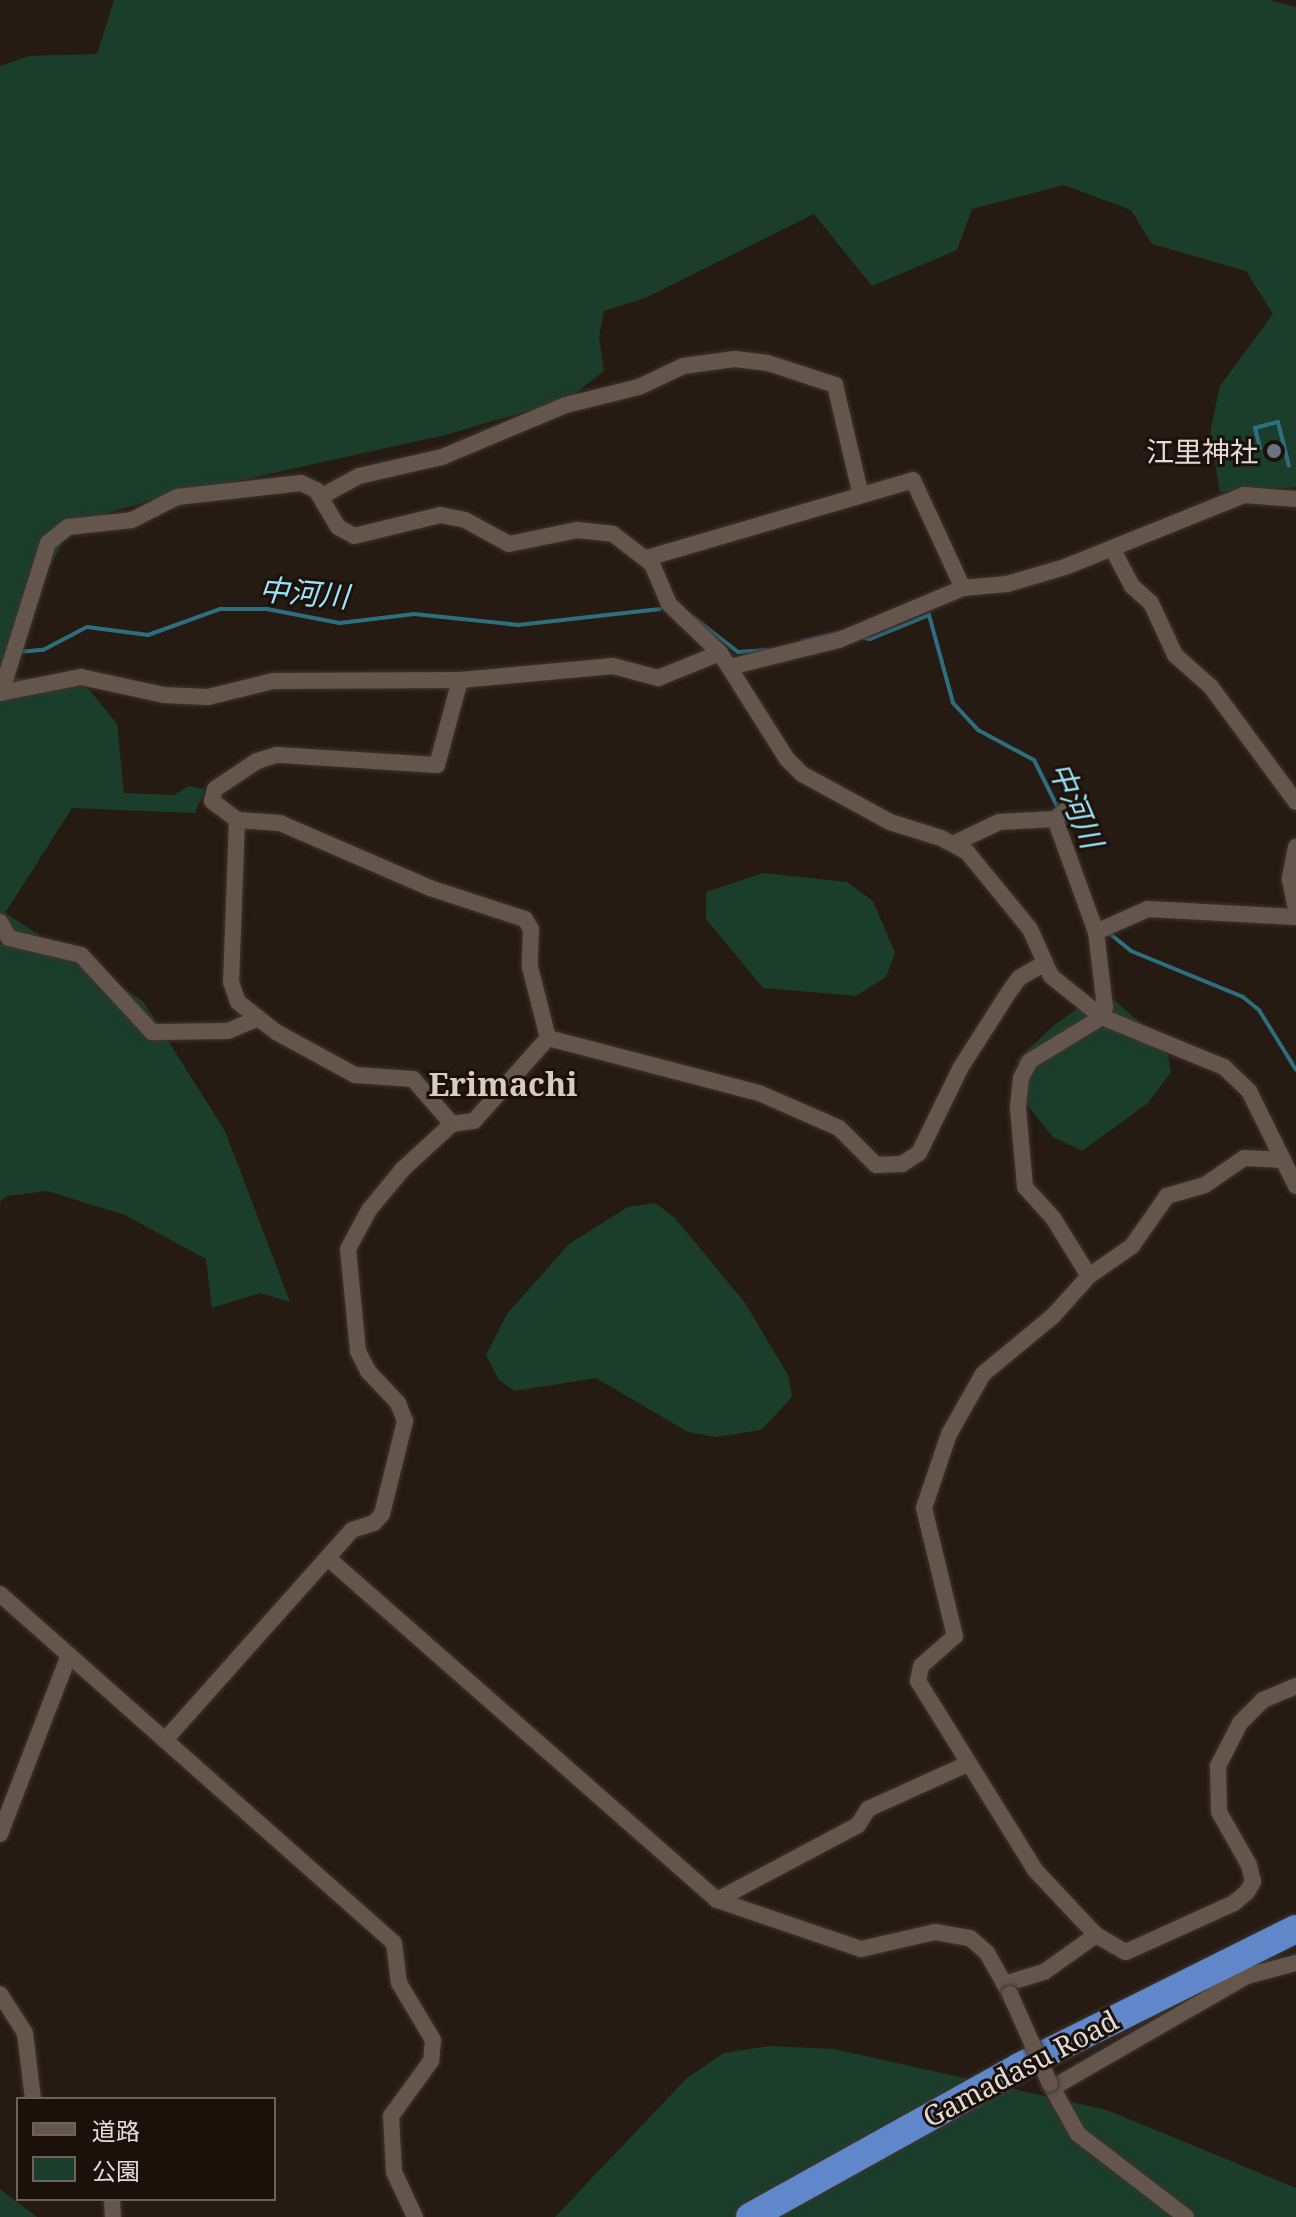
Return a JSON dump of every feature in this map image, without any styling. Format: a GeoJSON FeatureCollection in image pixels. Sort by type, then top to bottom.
{"type":"FeatureCollection","features":[{"type":"Feature","properties":{"kind":"highway","name":"Gamadasu Road"},"geometry":{"type":"LineString","coordinates":[[750,2217],[919,2122],[1296,1929]]}},
{"type":"Feature","properties":{"kind":"street"},"geometry":{"type":"LineString","coordinates":[[322,496],[359,476],[442,457],[566,405],[639,387],[683,366],[735,359],[768,363],[835,385],[860,492]]}},
{"type":"Feature","properties":{"kind":"street"},"geometry":{"type":"LineString","coordinates":[[647,558],[785,521],[860,492],[872,493],[913,480],[963,588]]}},
{"type":"Feature","properties":{"kind":"street"},"geometry":{"type":"LineString","coordinates":[[1296,499],[1244,495],[1113,550],[1007,584],[963,588],[851,635],[725,660],[658,678],[613,666],[460,680],[273,681],[208,697],[164,695],[81,677],[0,693],[41,554],[68,527],[121,523],[163,501],[205,492],[293,483],[309,485],[322,496],[338,527],[354,536],[440,515],[465,520],[509,544],[577,530],[602,530],[647,558],[669,604],[725,660],[766,734],[802,774],[890,822],[955,843],[1030,929],[1043,964],[1102,1017],[1224,1067],[1249,1091],[1296,1186]]}},
{"type":"Feature","properties":{"kind":"street"},"geometry":{"type":"LineString","coordinates":[[1113,550],[1132,586],[1151,603],[1175,655],[1211,687],[1296,802]]}},
{"type":"Feature","properties":{"kind":"street"},"geometry":{"type":"LineString","coordinates":[[460,680],[437,765],[276,755],[257,761],[213,792],[216,808],[237,820],[280,823],[430,888],[525,919],[531,929],[530,967],[548,1038]]}},
{"type":"Feature","properties":{"kind":"street"},"geometry":{"type":"LineString","coordinates":[[955,843],[999,822],[1062,815],[1103,929],[1105,1001],[1102,1017],[1030,1061],[1021,1078],[1018,1108],[1025,1187],[1053,1218],[1089,1276]]}},
{"type":"Feature","properties":{"kind":"street"},"geometry":{"type":"LineString","coordinates":[[237,820],[231,982],[238,1002],[258,1018],[355,1075],[413,1079],[452,1124]]}},
{"type":"Feature","properties":{"kind":"street"},"geometry":{"type":"LineString","coordinates":[[1103,929],[1148,909],[1296,914],[1290,879],[1296,847]]}},
{"type":"Feature","properties":{"kind":"street"},"geometry":{"type":"LineString","coordinates":[[0,922],[9,938],[81,955],[152,1032],[228,1031],[258,1018]]}},
{"type":"Feature","properties":{"kind":"street"},"geometry":{"type":"LineString","coordinates":[[548,1038],[759,1093],[839,1128],[876,1165],[902,1164],[919,1153],[961,1067],[1009,992],[1019,978],[1043,964]]}},
{"type":"Feature","properties":{"kind":"street"},"geometry":{"type":"LineString","coordinates":[[165,1740],[352,1530],[382,1514],[405,1421],[398,1403],[362,1364],[348,1249],[386,1189],[452,1124],[474,1121],[548,1038]]}},
{"type":"Feature","properties":{"kind":"street"},"geometry":{"type":"LineString","coordinates":[[1283,1160],[1244,1158],[1205,1185],[1167,1196],[1132,1246],[1089,1276],[1053,1316],[983,1374],[949,1434],[924,1508],[955,1636],[921,1666],[918,1681],[1035,1870],[1096,1935],[1126,1952],[1234,1903],[1247,1892],[1253,1882],[1249,1865],[1219,1812],[1218,1766],[1240,1723],[1263,1700],[1296,1686]]}},
{"type":"Feature","properties":{"kind":"street"},"geometry":{"type":"LineString","coordinates":[[329,1559],[717,1900],[861,1949],[953,1933],[979,1945],[1007,1989],[1051,2086],[1078,2134],[1186,2217]]}},
{"type":"Feature","properties":{"kind":"street"},"geometry":{"type":"LineString","coordinates":[[0,1594],[394,1943],[399,1983],[433,2040],[431,2061],[391,2116],[394,2172],[415,2217]]}},
{"type":"Feature","properties":{"kind":"street"},"geometry":{"type":"LineString","coordinates":[[0,1834],[69,1655]]}},
{"type":"Feature","properties":{"kind":"street"},"geometry":{"type":"LineString","coordinates":[[717,1900],[858,1825],[868,1809],[967,1764]]}},
{"type":"Feature","properties":{"kind":"street"},"geometry":{"type":"LineString","coordinates":[[1007,1989],[1044,1972],[1096,1935]]}},
{"type":"Feature","properties":{"kind":"street"},"geometry":{"type":"LineString","coordinates":[[1051,2086],[1247,1976],[1296,1963]]}},
{"type":"Feature","properties":{"kind":"street"},"geometry":{"type":"LineString","coordinates":[[0,1994],[25,2033],[33,2097]]}},
{"type":"Feature","properties":{"kind":"green space"},"geometry":{"type":"Polygon","coordinates":[[[114,0],[1269,0],[1296,7],[1296,487],[1220,492],[1210,432],[1220,386],[1273,314],[1246,271],[1152,244],[1131,210],[1064,185],[972,209],[957,250],[872,286],[814,214],[645,298],[604,311],[599,337],[604,371],[568,399],[445,435],[155,499],[107,513],[63,542],[7,643],[12,677],[87,687],[117,724],[124,793],[174,795],[189,786],[205,789],[195,813],[72,808],[5,913],[143,1001],[225,1131],[290,1302],[260,1293],[212,1308],[206,1259],[125,1215],[47,1191],[7,1196],[0,1202],[0,66],[29,56],[97,54],[114,0]]]}},
{"type":"Feature","properties":{"kind":"green space"},"geometry":{"type":"Polygon","coordinates":[[[763,873],[847,882],[873,901],[895,953],[886,977],[856,996],[763,988],[706,919],[706,892],[763,873]]]}},
{"type":"Feature","properties":{"kind":"green space"},"geometry":{"type":"Polygon","coordinates":[[[1107,994],[1166,1045],[1171,1072],[1148,1103],[1082,1151],[1053,1137],[1023,1100],[1017,1060],[1053,1026],[1094,997],[1107,994]]]}},
{"type":"Feature","properties":{"kind":"green space"},"geometry":{"type":"Polygon","coordinates":[[[655,1203],[675,1218],[745,1303],[788,1375],[792,1397],[761,1430],[716,1437],[688,1432],[596,1378],[515,1391],[499,1380],[486,1355],[507,1314],[569,1244],[628,1207],[655,1203]]]}},
{"type":"Feature","properties":{"kind":"green space"},"geometry":{"type":"Polygon","coordinates":[[[769,2046],[834,2049],[1107,2110],[1296,2188],[1296,2217],[555,2217],[687,2078],[724,2053],[769,2046]]]}},
{"type":"Feature","properties":{"kind":"green space"},"geometry":{"type":"Polygon","coordinates":[[[0,2189],[37,2217],[0,2217],[0,2189]]]}},
{"type":"Feature","properties":{"kind":"waterway"},"geometry":{"type":"LineString","coordinates":[[1260,448],[1255,428],[1278,422],[1289,466]]}},
{"type":"Feature","properties":{"kind":"waterway","name":"中河川"},"geometry":{"type":"LineString","coordinates":[[18,652],[43,650],[87,627],[148,635],[220,609],[267,609],[340,623],[414,614],[518,625],[660,609]]}},
{"type":"Feature","properties":{"kind":"waterway","name":"中河川"},"geometry":{"type":"LineString","coordinates":[[861,637],[870,639],[929,615],[953,703],[978,730],[1034,760],[1059,810]]}},
{"type":"Feature","properties":{"kind":"waterway","name":"中河川"},"geometry":{"type":"LineString","coordinates":[[693,617],[738,652],[768,650]]}},
{"type":"Feature","properties":{"kind":"waterway","name":"中河川"},"geometry":{"type":"LineString","coordinates":[[803,641],[841,632]]}},
{"type":"Feature","properties":{"kind":"waterway","name":"中河川"},"geometry":{"type":"LineString","coordinates":[[1109,933],[1131,951],[1243,997],[1259,1010],[1296,1070]]}},
{"type":"Feature","properties":{"kind":"place","name":"江里神社"},"geometry":{"type":"Point","coordinates":[1274,451]}},
{"type":"Feature","properties":{"kind":"district","name":"Erimachi"},"geometry":{"type":"Point","coordinates":[503,1084]}}]}
